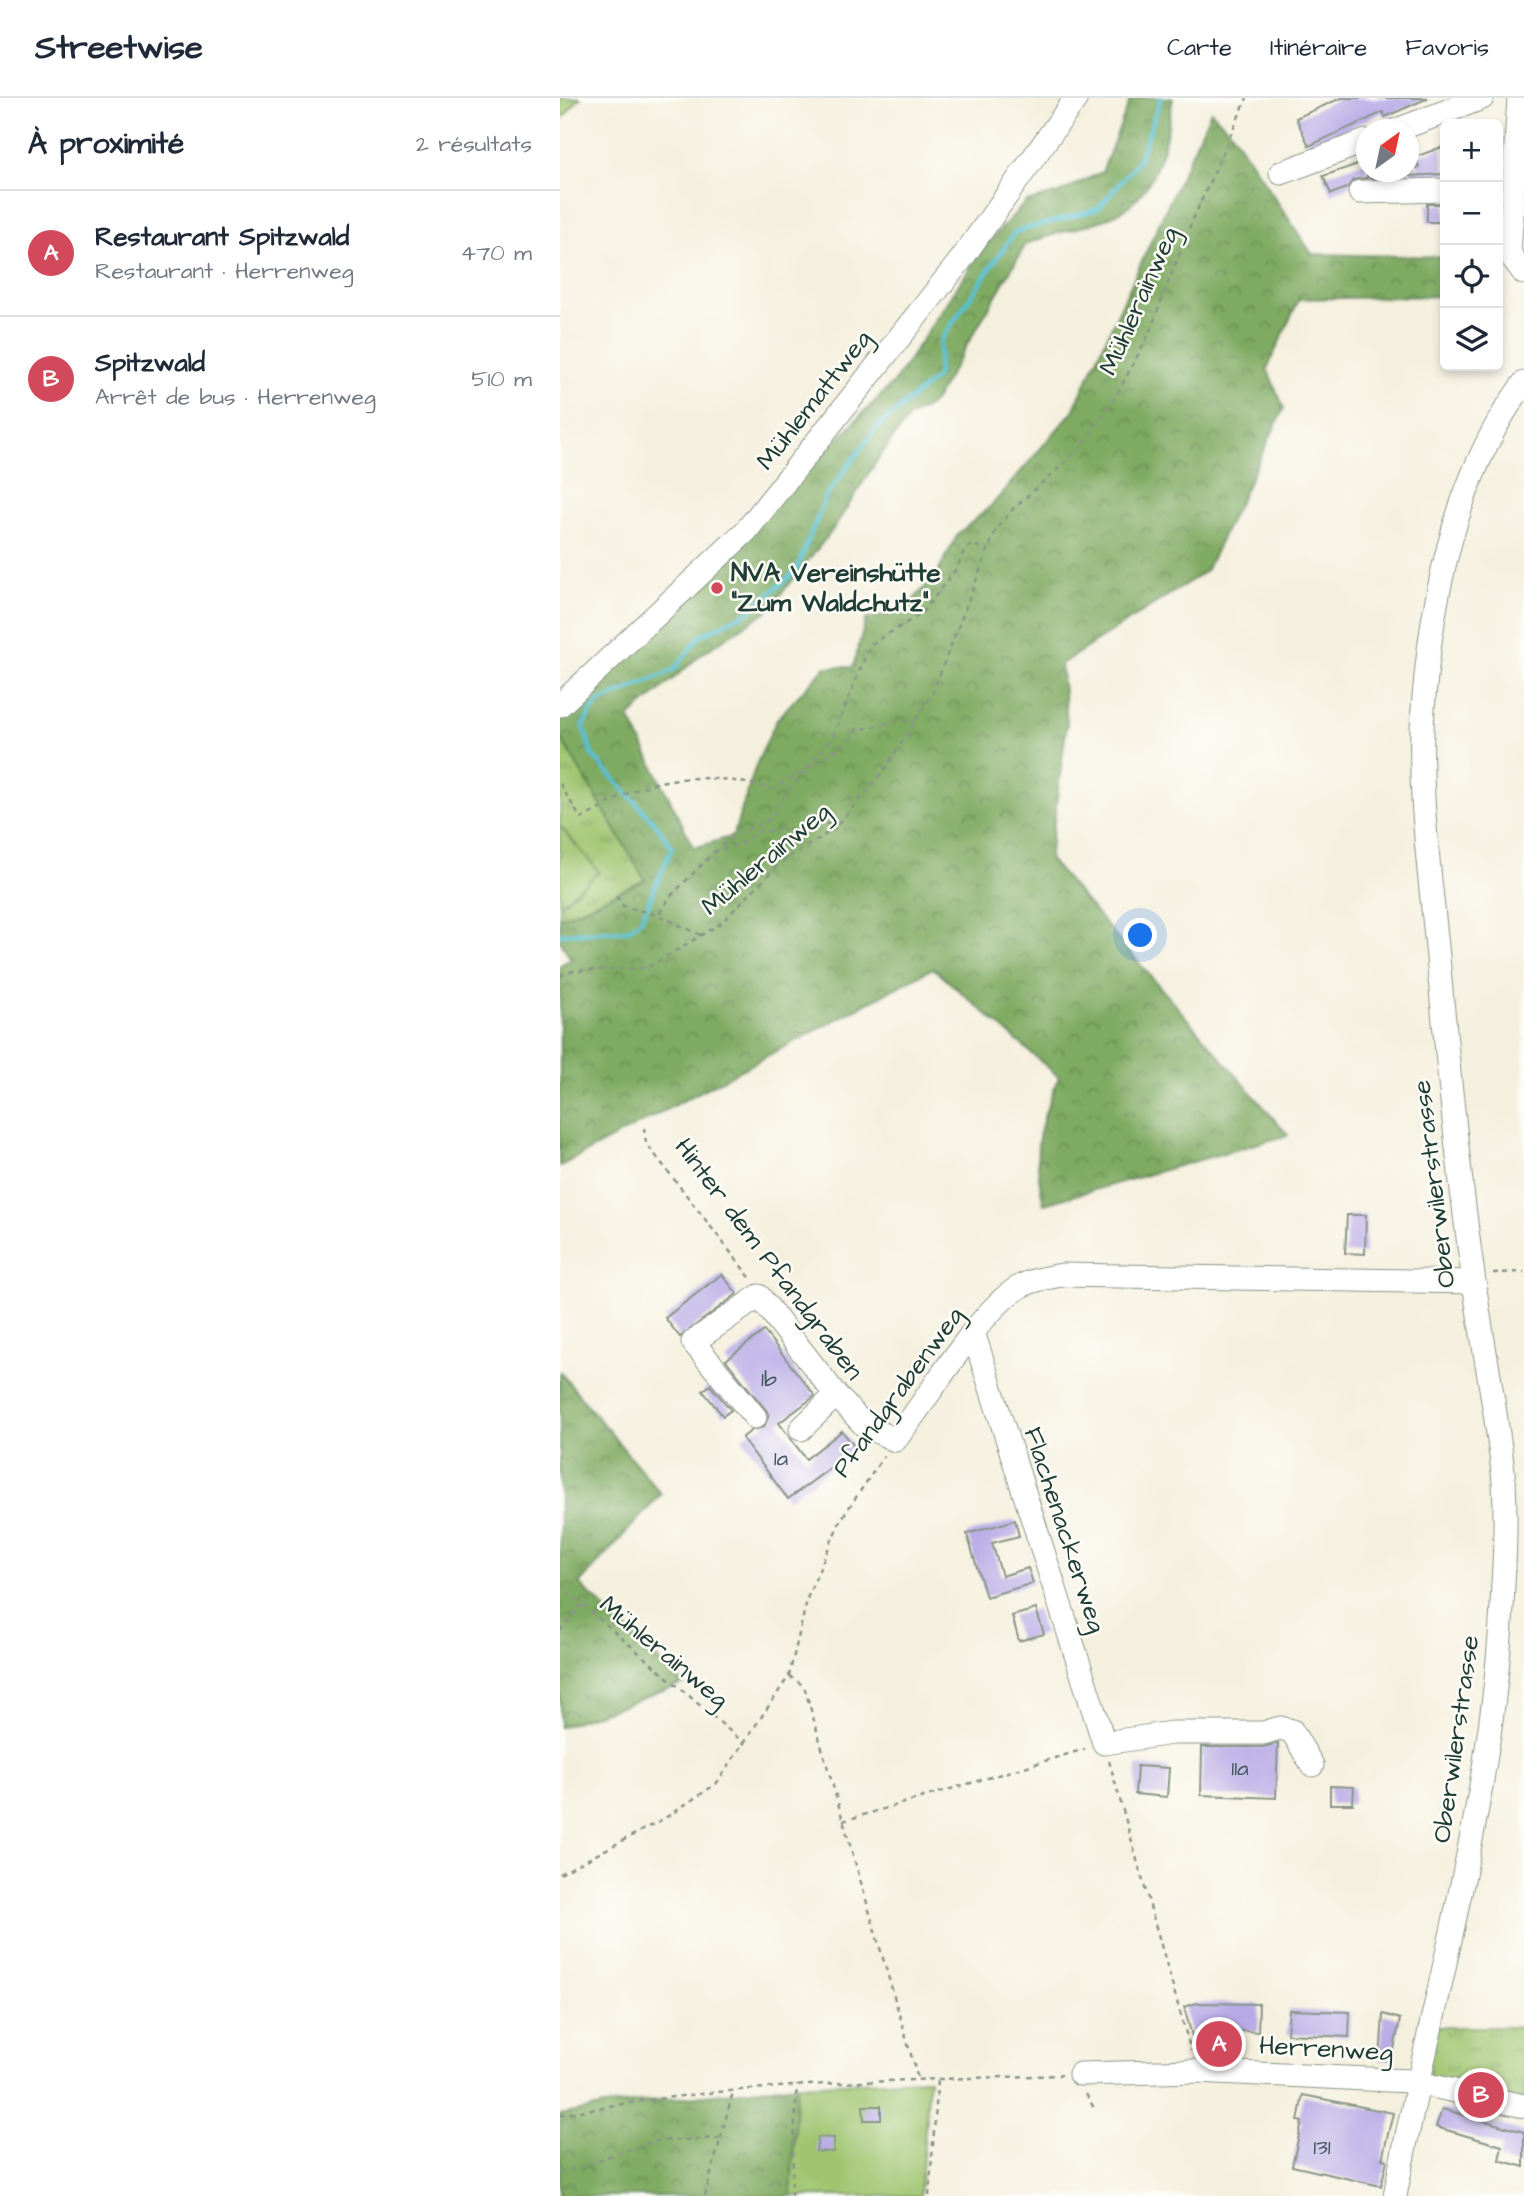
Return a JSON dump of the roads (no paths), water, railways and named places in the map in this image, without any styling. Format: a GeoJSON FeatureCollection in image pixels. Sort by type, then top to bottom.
{"type":"FeatureCollection","features":[{"type":"Feature","properties":{"kind":"street","name":"Mühlemattweg"},"geometry":{"type":"LineString","coordinates":[[560,705],[746,531],[960,261],[1076,98]]}},
{"type":"Feature","properties":{"kind":"street"},"geometry":{"type":"LineString","coordinates":[[1419,122],[1482,98]]}},
{"type":"Feature","properties":{"kind":"street"},"geometry":{"type":"LineString","coordinates":[[1519,98],[1505,189],[1508,253],[1524,273]]}},
{"type":"Feature","properties":{"kind":"street"},"geometry":{"type":"LineString","coordinates":[[1281,173],[1356,145]]}},
{"type":"Feature","properties":{"kind":"street"},"geometry":{"type":"LineString","coordinates":[[1360,192],[1440,190]]}},
{"type":"Feature","properties":{"kind":"street","name":"Oberwilerstrasse"},"geometry":{"type":"LineString","coordinates":[[1395,2196],[1417,2082],[1471,1838],[1494,1698],[1503,1586],[1504,1484],[1452,1117],[1425,829],[1423,700],[1440,590],[1461,504],[1486,442],[1524,383]]}},
{"type":"Feature","properties":{"kind":"street","name":"Pfandgrabenweg"},"geometry":{"type":"LineString","coordinates":[[895,1440],[1001,1301],[1017,1289],[1062,1275],[1473,1278]]}},
{"type":"Feature","properties":{"kind":"street","name":"Hinter dem Pfandgraben"},"geometry":{"type":"LineString","coordinates":[[755,1417],[693,1342],[759,1296],[836,1395],[864,1424],[895,1440]]}},
{"type":"Feature","properties":{"kind":"street","name":"Flachenackerweg"},"geometry":{"type":"LineString","coordinates":[[974,1335],[1104,1743],[1147,1735],[1263,1733],[1280,1728],[1292,1731],[1312,1765]]}},
{"type":"Feature","properties":{"kind":"street"},"geometry":{"type":"LineString","coordinates":[[801,1429],[836,1395]]}},
{"type":"Feature","properties":{"kind":"street","name":"Herrenweg"},"geometry":{"type":"LineString","coordinates":[[1080,2074],[1196,2071],[1417,2082],[1524,2106]]}},
{"type":"Feature","properties":{"kind":"waterway"},"geometry":{"type":"LineString","coordinates":[[560,934],[628,930],[641,920],[672,848],[660,829],[592,755],[583,725],[597,703],[674,670],[700,636],[748,612],[796,571],[826,496],[876,428],[937,377],[941,340],[1015,232],[1098,209],[1139,160],[1161,98]]}},
{"type":"Feature","properties":{"kind":"place","name":"NVA Vereinshütte \"Zum Waldchutz\""},"geometry":{"type":"Point","coordinates":[717,588]}},
{"type":"Feature","properties":{"kind":"place","name":"Restaurant Spitzwald"},"geometry":{"type":"Point","coordinates":[1219,2044]}},
{"type":"Feature","properties":{"kind":"place","name":"Spitzwald"},"geometry":{"type":"Point","coordinates":[1481,2095]}}]}
